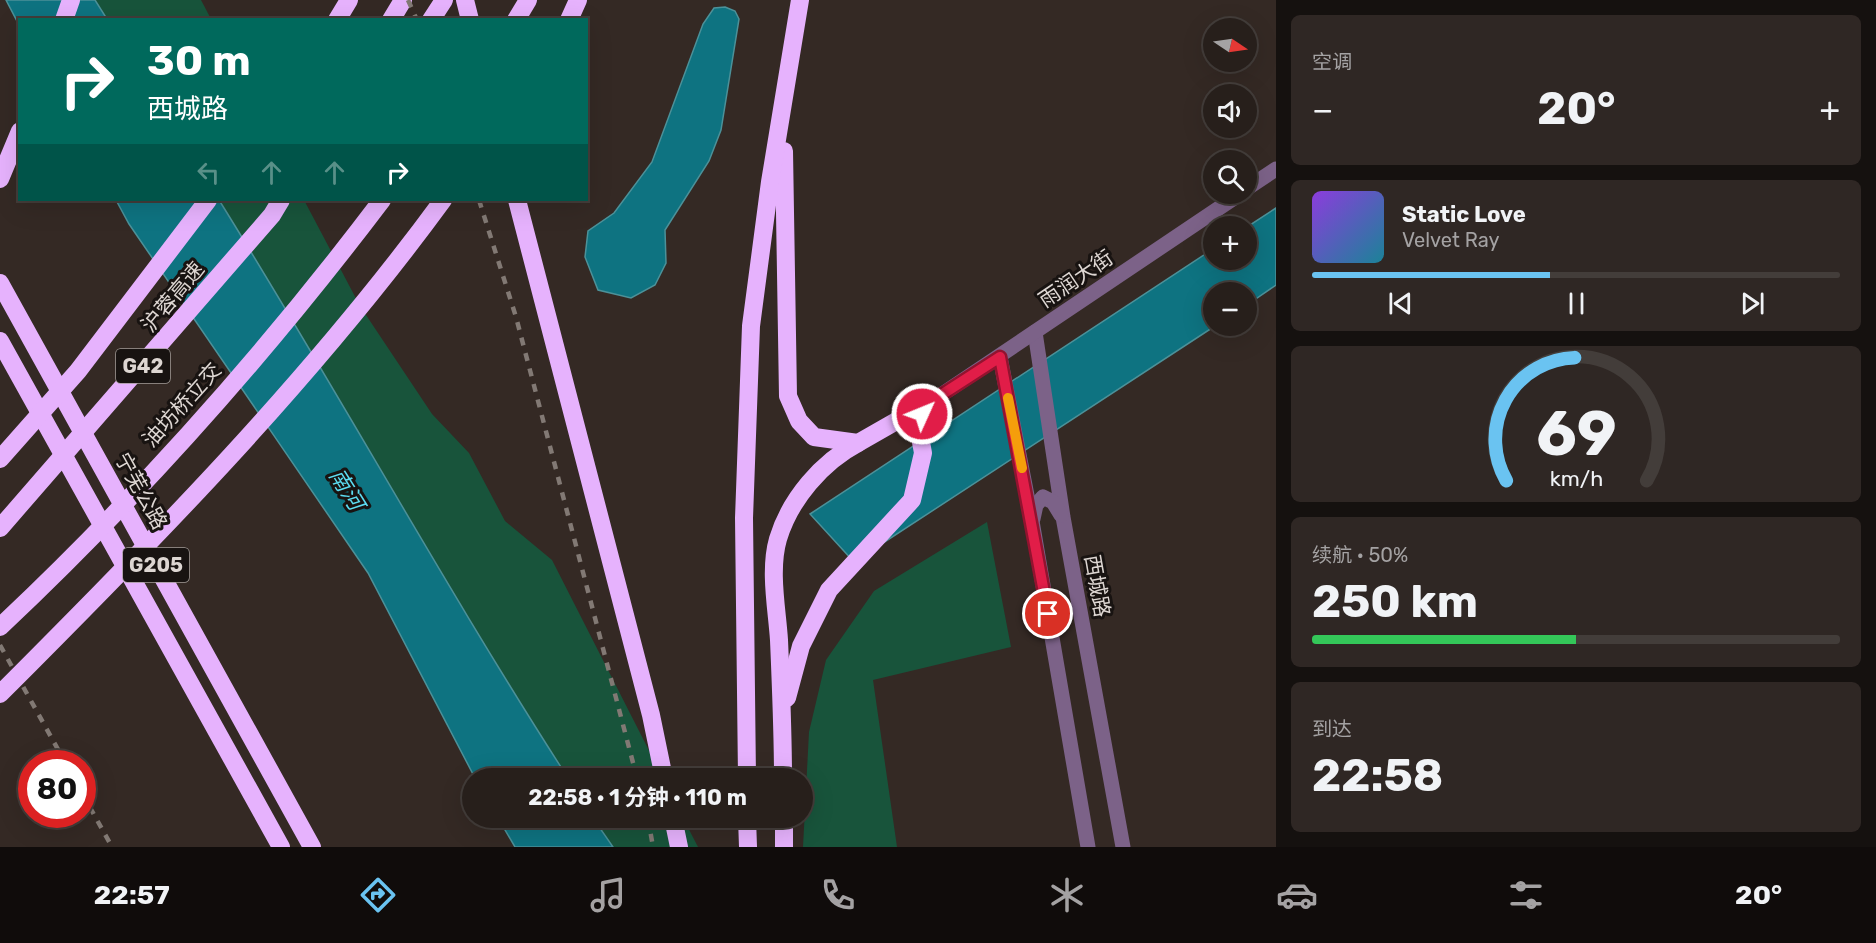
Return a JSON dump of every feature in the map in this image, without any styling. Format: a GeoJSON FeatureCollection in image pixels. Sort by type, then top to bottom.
{"type":"FeatureCollection","features":[{"type":"Feature","properties":{"kind":"highway"},"geometry":{"type":"LineString","coordinates":[[65,18],[71,0]]}},
{"type":"Feature","properties":{"kind":"highway"},"geometry":{"type":"LineString","coordinates":[[392,18],[403,0]]}},
{"type":"Feature","properties":{"kind":"highway"},"geometry":{"type":"LineString","coordinates":[[432,18],[444,0]]}},
{"type":"Feature","properties":{"kind":"highway"},"geometry":{"type":"LineString","coordinates":[[465,0],[470,18]]}},
{"type":"Feature","properties":{"kind":"highway"},"geometry":{"type":"LineString","coordinates":[[517,18],[528,0]]}},
{"type":"Feature","properties":{"kind":"highway"},"geometry":{"type":"LineString","coordinates":[[570,18],[578,0]]}},
{"type":"Feature","properties":{"kind":"highway"},"geometry":{"type":"LineString","coordinates":[[747,768],[744,518],[752,326],[770,182],[800,0]]}},
{"type":"Feature","properties":{"kind":"highway"},"geometry":{"type":"LineString","coordinates":[[783,114],[788,396],[799,421],[814,437],[858,443]]}},
{"type":"Feature","properties":{"kind":"highway"},"geometry":{"type":"LineString","coordinates":[[0,179],[18,136]]}},
{"type":"Feature","properties":{"kind":"highway","name":"沪蓉高速"},"geometry":{"type":"LineString","coordinates":[[0,459],[78,371],[207,201]]}},
{"type":"Feature","properties":{"kind":"highway","name":"油坊桥立交"},"geometry":{"type":"LineString","coordinates":[[0,627],[113,516],[191,429],[309,296],[381,201]]}},
{"type":"Feature","properties":{"kind":"highway"},"geometry":{"type":"LineString","coordinates":[[0,694],[222,468],[316,357],[441,201]]}},
{"type":"Feature","properties":{"kind":"highway"},"geometry":{"type":"LineString","coordinates":[[517,201],[604,542],[651,715],[662,768]]}},
{"type":"Feature","properties":{"kind":"highway","name":"沪蓉高速"},"geometry":{"type":"LineString","coordinates":[[0,528],[276,207]]}},
{"type":"Feature","properties":{"kind":"highway","name":"宁芜公路"},"geometry":{"type":"LineString","coordinates":[[0,283],[312,847]]}},
{"type":"Feature","properties":{"kind":"highway","name":"G205"},"geometry":{"type":"LineString","coordinates":[[0,341],[281,847]]}},
{"type":"Feature","properties":{"kind":"highway"},"geometry":{"type":"LineString","coordinates":[[783,768],[783,712],[774,575],[777,541],[789,510],[807,486],[840,453],[935,399]]}},
{"type":"Feature","properties":{"kind":"highway"},"geometry":{"type":"LineString","coordinates":[[783,712],[801,646],[829,590],[912,500],[923,453],[919,431],[922,414],[935,399]]}},
{"type":"Feature","properties":{"kind":"highway"},"geometry":{"type":"LineString","coordinates":[[675,828],[679,847]]}},
{"type":"Feature","properties":{"kind":"highway"},"geometry":{"type":"LineString","coordinates":[[747,828],[748,847]]}},
{"type":"Feature","properties":{"kind":"highway"},"geometry":{"type":"LineString","coordinates":[[784,828],[784,847]]}},
{"type":"Feature","properties":{"kind":"street"},"geometry":{"type":"LineString","coordinates":[[1257,182],[1276,170]]}},
{"type":"Feature","properties":{"kind":"street","name":"雨润大街"},"geometry":{"type":"LineString","coordinates":[[935,399],[1225,204]]}},
{"type":"Feature","properties":{"kind":"street","name":"西城路"},"geometry":{"type":"LineString","coordinates":[[1035,332],[1063,517],[1123,847]]}},
{"type":"Feature","properties":{"kind":"street"},"geometry":{"type":"LineString","coordinates":[[1000,357],[1032,521],[1088,847]]}},
{"type":"Feature","properties":{"kind":"street"},"geometry":{"type":"LineString","coordinates":[[1032,521],[1036,505],[1042,497],[1053,502],[1063,517]]}},
{"type":"Feature","properties":{"kind":"green space"},"geometry":{"type":"Polygon","coordinates":[[[95,0],[201,0],[210,18],[106,18],[95,0]]]}},
{"type":"Feature","properties":{"kind":"green space"},"geometry":{"type":"Polygon","coordinates":[[[220,201],[305,201],[360,306],[432,414],[469,453],[505,521],[552,560],[658,768],[562,768],[479,635],[220,201]]]}},
{"type":"Feature","properties":{"kind":"green space"},"geometry":{"type":"Polygon","coordinates":[[[987,522],[1011,647],[873,680],[897,847],[803,847],[804,828],[813,828],[813,768],[807,768],[809,732],[826,660],[874,591],[987,522]]]}},
{"type":"Feature","properties":{"kind":"green space"},"geometry":{"type":"Polygon","coordinates":[[[600,828],[688,828],[698,847],[613,847],[600,828]]]}},
{"type":"Feature","properties":{"kind":"water"},"geometry":{"type":"Polygon","coordinates":[[[6,0],[95,0],[106,18],[18,18],[18,23],[6,0]]]}},
{"type":"Feature","properties":{"kind":"water"},"geometry":{"type":"Polygon","coordinates":[[[725,7],[735,11],[739,19],[721,130],[709,161],[665,230],[666,263],[655,285],[631,298],[598,290],[585,257],[588,231],[614,213],[652,162],[703,24],[714,8],[725,7]]]}},
{"type":"Feature","properties":{"kind":"water","name":"南河"},"geometry":{"type":"Polygon","coordinates":[[[117,201],[220,201],[479,635],[562,768],[470,768],[368,573],[129,224],[117,201]]]}},
{"type":"Feature","properties":{"kind":"water"},"geometry":{"type":"Polygon","coordinates":[[[1276,208],[1276,285],[1257,298],[1257,282],[1203,282],[1203,334],[854,562],[810,514],[1203,256],[1203,270],[1257,270],[1257,220],[1276,208]]]}},
{"type":"Feature","properties":{"kind":"water"},"geometry":{"type":"Polygon","coordinates":[[[504,828],[600,828],[613,847],[515,847],[504,828]]]}},
{"type":"Feature","properties":{"kind":"railway"},"geometry":{"type":"LineString","coordinates":[[408,0],[416,18]]}},
{"type":"Feature","properties":{"kind":"railway"},"geometry":{"type":"LineString","coordinates":[[479,201],[516,317],[634,768]]}},
{"type":"Feature","properties":{"kind":"railway"},"geometry":{"type":"LineString","coordinates":[[0,645],[58,750]]}},
{"type":"Feature","properties":{"kind":"railway"},"geometry":{"type":"LineString","coordinates":[[96,818],[112,847]]}},
{"type":"Feature","properties":{"kind":"railway"},"geometry":{"type":"LineString","coordinates":[[650,828],[653,847]]}},
{"type":"Feature","properties":{"kind":"slow traffic"},"geometry":{"type":"LineString","coordinates":[[1008,398],[1022,468]]}},
{"type":"Feature","properties":{"kind":"route"},"geometry":{"type":"LineString","coordinates":[[922,414],[935,399],[1000,357],[1048,614]]}}]}
